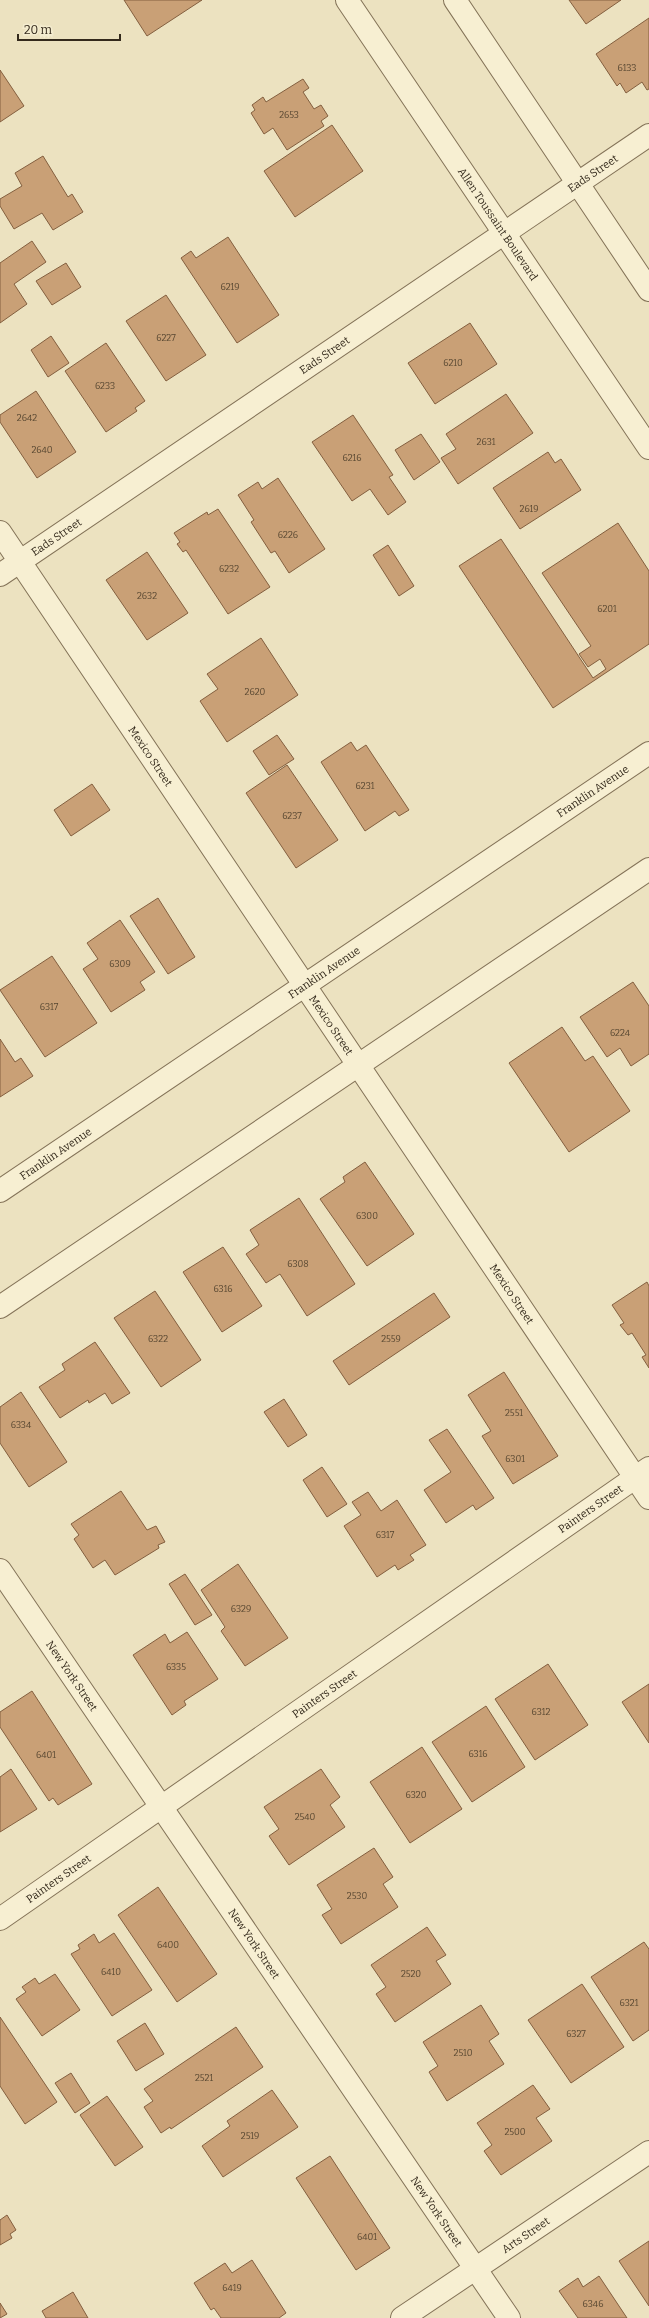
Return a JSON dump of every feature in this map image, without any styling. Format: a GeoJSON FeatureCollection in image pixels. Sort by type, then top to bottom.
{"type":"FeatureCollection","features":[{"type":"Feature","properties":{"kind":"street","name":"Allen Toussaint Boulevard"},"geometry":{"type":"LineString","coordinates":[[347,0],[649,448]]}},
{"type":"Feature","properties":{"kind":"street"},"geometry":{"type":"LineString","coordinates":[[455,0],[649,290]]}},
{"type":"Feature","properties":{"kind":"street","name":"Eads Street"},"geometry":{"type":"LineString","coordinates":[[0,575],[649,136]]}},
{"type":"Feature","properties":{"kind":"street","name":"Mexico Street"},"geometry":{"type":"LineString","coordinates":[[0,532],[358,1066],[642,1472],[649,1498]]}},
{"type":"Feature","properties":{"kind":"street","name":"Franklin Avenue"},"geometry":{"type":"LineString","coordinates":[[0,1191],[649,753]]}},
{"type":"Feature","properties":{"kind":"street"},"geometry":{"type":"LineString","coordinates":[[0,1307],[649,870]]}},
{"type":"Feature","properties":{"kind":"street","name":"Painters Street"},"geometry":{"type":"LineString","coordinates":[[0,1919],[163,1808],[642,1472]]}},
{"type":"Feature","properties":{"kind":"street","name":"New York Street"},"geometry":{"type":"LineString","coordinates":[[0,1570],[509,2318]]}},
{"type":"Feature","properties":{"kind":"street","name":"Arts Street"},"geometry":{"type":"LineString","coordinates":[[402,2318],[649,2152]]}},
{"type":"Feature","properties":{"kind":"building"},"geometry":{"type":"Polygon","coordinates":[[[124,0],[202,0],[147,36],[124,0]]]}},
{"type":"Feature","properties":{"kind":"building"},"geometry":{"type":"Polygon","coordinates":[[[569,0],[621,0],[586,24],[569,0]]]}},
{"type":"Feature","properties":{"kind":"building"},"geometry":{"type":"Polygon","coordinates":[[[649,18],[649,89],[647,90],[642,82],[626,93],[620,83],[617,86],[596,54],[649,18]]]}},
{"type":"Feature","properties":{"kind":"building"},"geometry":{"type":"Polygon","coordinates":[[[0,70],[24,106],[0,122],[0,70]]]}},
{"type":"Feature","properties":{"kind":"building"},"geometry":{"type":"Polygon","coordinates":[[[303,79],[309,88],[303,92],[314,109],[321,105],[328,116],[321,121],[324,126],[287,150],[273,128],[264,134],[251,113],[255,110],[252,105],[263,97],[266,102],[303,79]]]}},
{"type":"Feature","properties":{"kind":"building"},"geometry":{"type":"Polygon","coordinates":[[[332,125],[363,171],[295,217],[264,171],[332,125]]]}},
{"type":"Feature","properties":{"kind":"building"},"geometry":{"type":"Polygon","coordinates":[[[43,156],[68,197],[72,194],[83,212],[53,230],[42,213],[14,229],[0,206],[0,199],[22,186],[15,173],[43,156]]]}},
{"type":"Feature","properties":{"kind":"building"},"geometry":{"type":"Polygon","coordinates":[[[228,237],[279,315],[237,343],[181,258],[191,251],[196,258],[228,237]]]}},
{"type":"Feature","properties":{"kind":"building"},"geometry":{"type":"Polygon","coordinates":[[[32,241],[46,262],[14,284],[27,304],[0,323],[0,263],[32,241]]]}},
{"type":"Feature","properties":{"kind":"building"},"geometry":{"type":"Polygon","coordinates":[[[66,263],[81,287],[52,305],[36,281],[66,263]]]}},
{"type":"Feature","properties":{"kind":"building"},"geometry":{"type":"Polygon","coordinates":[[[166,295],[206,355],[166,381],[126,321],[166,295]]]}},
{"type":"Feature","properties":{"kind":"building"},"geometry":{"type":"Polygon","coordinates":[[[470,323],[497,364],[435,404],[408,363],[470,323]]]}},
{"type":"Feature","properties":{"kind":"building"},"geometry":{"type":"Polygon","coordinates":[[[51,336],[69,363],[48,377],[31,350],[51,336]]]}},
{"type":"Feature","properties":{"kind":"building"},"geometry":{"type":"Polygon","coordinates":[[[106,343],[145,401],[135,408],[137,411],[106,432],[65,371],[106,343]]]}},
{"type":"Feature","properties":{"kind":"building"},"geometry":{"type":"Polygon","coordinates":[[[36,391],[76,452],[37,478],[0,422],[0,415],[36,391]]]}},
{"type":"Feature","properties":{"kind":"building"},"geometry":{"type":"Polygon","coordinates":[[[506,394],[533,433],[458,484],[441,458],[456,449],[446,434],[506,394]]]}},
{"type":"Feature","properties":{"kind":"building"},"geometry":{"type":"Polygon","coordinates":[[[353,415],[393,475],[389,477],[406,502],[388,515],[370,489],[352,501],[312,442],[353,415]]]}},
{"type":"Feature","properties":{"kind":"building"},"geometry":{"type":"Polygon","coordinates":[[[421,434],[440,462],[414,480],[395,450],[421,434]]]}},
{"type":"Feature","properties":{"kind":"building"},"geometry":{"type":"Polygon","coordinates":[[[548,452],[555,463],[561,459],[581,490],[520,529],[493,488],[548,452]]]}},
{"type":"Feature","properties":{"kind":"building"},"geometry":{"type":"Polygon","coordinates":[[[278,478],[325,549],[289,573],[275,551],[271,553],[251,522],[254,520],[238,495],[258,482],[262,489],[278,478]]]}},
{"type":"Feature","properties":{"kind":"building"},"geometry":{"type":"Polygon","coordinates":[[[218,509],[270,587],[228,614],[186,550],[183,552],[177,544],[180,542],[174,533],[207,512],[208,515],[218,509]]]}},
{"type":"Feature","properties":{"kind":"building"},"geometry":{"type":"Polygon","coordinates":[[[618,523],[649,571],[649,644],[553,708],[459,566],[501,539],[593,678],[606,669],[600,659],[588,667],[579,654],[591,646],[542,573],[618,523]]]}},
{"type":"Feature","properties":{"kind":"building"},"geometry":{"type":"Polygon","coordinates":[[[388,545],[414,586],[399,596],[373,555],[388,545]]]}},
{"type":"Feature","properties":{"kind":"building"},"geometry":{"type":"Polygon","coordinates":[[[147,552],[188,613],[147,640],[106,580],[147,552]]]}},
{"type":"Feature","properties":{"kind":"building"},"geometry":{"type":"Polygon","coordinates":[[[261,638],[298,695],[227,742],[200,701],[218,689],[207,674],[261,638]]]}},
{"type":"Feature","properties":{"kind":"building"},"geometry":{"type":"Polygon","coordinates":[[[277,735],[294,759],[269,775],[253,751],[277,735]]]}},
{"type":"Feature","properties":{"kind":"building"},"geometry":{"type":"Polygon","coordinates":[[[351,742],[357,751],[366,745],[409,810],[399,816],[395,811],[365,831],[321,762],[351,742]]]}},
{"type":"Feature","properties":{"kind":"building"},"geometry":{"type":"Polygon","coordinates":[[[287,765],[338,840],[296,868],[246,793],[287,765]]]}},
{"type":"Feature","properties":{"kind":"building"},"geometry":{"type":"Polygon","coordinates":[[[92,784],[110,810],[71,836],[54,810],[92,784]]]}},
{"type":"Feature","properties":{"kind":"building"},"geometry":{"type":"Polygon","coordinates":[[[158,898],[195,957],[168,974],[130,916],[158,898]]]}},
{"type":"Feature","properties":{"kind":"building"},"geometry":{"type":"Polygon","coordinates":[[[120,920],[155,972],[140,982],[145,990],[111,1012],[83,969],[98,959],[87,943],[120,920]]]}},
{"type":"Feature","properties":{"kind":"building"},"geometry":{"type":"Polygon","coordinates":[[[52,956],[97,1023],[45,1057],[0,990],[52,956]]]}},
{"type":"Feature","properties":{"kind":"building"},"geometry":{"type":"Polygon","coordinates":[[[633,982],[649,1006],[649,1054],[631,1066],[620,1048],[607,1057],[580,1017],[633,982]]]}},
{"type":"Feature","properties":{"kind":"building"},"geometry":{"type":"Polygon","coordinates":[[[562,1027],[585,1061],[593,1056],[630,1111],[569,1152],[509,1063],[562,1027]]]}},
{"type":"Feature","properties":{"kind":"building"},"geometry":{"type":"Polygon","coordinates":[[[0,1039],[15,1062],[21,1058],[33,1076],[0,1097],[0,1039]]]}},
{"type":"Feature","properties":{"kind":"building"},"geometry":{"type":"Polygon","coordinates":[[[365,1162],[414,1234],[367,1266],[320,1199],[345,1182],[343,1177],[365,1162]]]}},
{"type":"Feature","properties":{"kind":"building"},"geometry":{"type":"Polygon","coordinates":[[[299,1198],[355,1284],[307,1316],[280,1274],[266,1283],[246,1254],[259,1245],[250,1230],[299,1198]]]}},
{"type":"Feature","properties":{"kind":"building"},"geometry":{"type":"Polygon","coordinates":[[[223,1247],[262,1306],[222,1332],[183,1272],[223,1247]]]}},
{"type":"Feature","properties":{"kind":"building"},"geometry":{"type":"Polygon","coordinates":[[[647,1282],[649,1286],[649,1368],[642,1357],[646,1355],[632,1333],[628,1335],[620,1325],[624,1323],[612,1305],[647,1282]]]}},
{"type":"Feature","properties":{"kind":"building"},"geometry":{"type":"Polygon","coordinates":[[[155,1291],[201,1360],[161,1387],[114,1318],[155,1291]]]}},
{"type":"Feature","properties":{"kind":"building"},"geometry":{"type":"Polygon","coordinates":[[[434,1293],[450,1317],[349,1385],[333,1361],[434,1293]]]}},
{"type":"Feature","properties":{"kind":"building"},"geometry":{"type":"Polygon","coordinates":[[[95,1342],[130,1393],[112,1404],[105,1393],[89,1403],[88,1400],[60,1418],[39,1387],[65,1370],[62,1364],[95,1342]]]}},
{"type":"Feature","properties":{"kind":"building"},"geometry":{"type":"Polygon","coordinates":[[[504,1372],[558,1456],[513,1484],[482,1436],[491,1431],[468,1395],[504,1372]]]}},
{"type":"Feature","properties":{"kind":"building"},"geometry":{"type":"Polygon","coordinates":[[[21,1392],[67,1462],[29,1487],[0,1443],[0,1407],[21,1392]]]}},
{"type":"Feature","properties":{"kind":"building"},"geometry":{"type":"Polygon","coordinates":[[[284,1399],[307,1435],[288,1447],[264,1412],[284,1399]]]}},
{"type":"Feature","properties":{"kind":"building"},"geometry":{"type":"Polygon","coordinates":[[[447,1429],[494,1498],[476,1510],[473,1505],[446,1523],[424,1490],[451,1472],[429,1440],[447,1429]]]}},
{"type":"Feature","properties":{"kind":"building"},"geometry":{"type":"Polygon","coordinates":[[[322,1467],[347,1504],[327,1517],[303,1480],[322,1467]]]}},
{"type":"Feature","properties":{"kind":"building"},"geometry":{"type":"Polygon","coordinates":[[[121,1491],[147,1530],[156,1526],[165,1542],[158,1545],[159,1548],[115,1575],[105,1560],[93,1568],[74,1539],[79,1535],[71,1524],[121,1491]]]}},
{"type":"Feature","properties":{"kind":"building"},"geometry":{"type":"Polygon","coordinates":[[[368,1492],[381,1511],[397,1500],[426,1545],[410,1555],[414,1560],[398,1570],[395,1565],[377,1577],[344,1526],[361,1515],[352,1502],[368,1492]]]}},
{"type":"Feature","properties":{"kind":"building"},"geometry":{"type":"Polygon","coordinates":[[[238,1564],[288,1638],[245,1666],[221,1631],[225,1627],[201,1590],[238,1564]]]}},
{"type":"Feature","properties":{"kind":"building"},"geometry":{"type":"Polygon","coordinates":[[[185,1574],[212,1615],[195,1625],[169,1584],[185,1574]]]}},
{"type":"Feature","properties":{"kind":"building"},"geometry":{"type":"Polygon","coordinates":[[[187,1632],[218,1679],[184,1701],[186,1705],[172,1715],[133,1655],[165,1634],[170,1643],[187,1632]]]}},
{"type":"Feature","properties":{"kind":"building"},"geometry":{"type":"Polygon","coordinates":[[[548,1664],[588,1725],[535,1760],[495,1699],[548,1664]]]}},
{"type":"Feature","properties":{"kind":"building"},"geometry":{"type":"Polygon","coordinates":[[[649,1684],[649,1743],[622,1702],[649,1684]]]}},
{"type":"Feature","properties":{"kind":"building"},"geometry":{"type":"Polygon","coordinates":[[[32,1691],[92,1784],[58,1805],[53,1798],[49,1801],[0,1727],[0,1712],[32,1691]]]}},
{"type":"Feature","properties":{"kind":"building"},"geometry":{"type":"Polygon","coordinates":[[[486,1706],[525,1767],[472,1802],[432,1742],[486,1706]]]}},
{"type":"Feature","properties":{"kind":"building"},"geometry":{"type":"Polygon","coordinates":[[[422,1747],[462,1809],[410,1843],[370,1782],[422,1747]]]}},
{"type":"Feature","properties":{"kind":"building"},"geometry":{"type":"Polygon","coordinates":[[[11,1769],[37,1809],[0,1832],[0,1777],[11,1769]]]}},
{"type":"Feature","properties":{"kind":"building"},"geometry":{"type":"Polygon","coordinates":[[[321,1769],[340,1797],[330,1805],[345,1827],[289,1865],[269,1836],[279,1829],[264,1807],[321,1769]]]}},
{"type":"Feature","properties":{"kind":"building"},"geometry":{"type":"Polygon","coordinates":[[[374,1848],[393,1877],[383,1884],[398,1907],[341,1944],[322,1915],[332,1909],[317,1885],[374,1848]]]}},
{"type":"Feature","properties":{"kind":"building"},"geometry":{"type":"Polygon","coordinates":[[[158,1887],[217,1974],[177,2002],[118,1915],[158,1887]]]}},
{"type":"Feature","properties":{"kind":"building"},"geometry":{"type":"Polygon","coordinates":[[[427,1927],[446,1955],[436,1961],[451,1984],[395,2022],[376,1994],[386,1987],[371,1965],[427,1927]]]}},
{"type":"Feature","properties":{"kind":"building"},"geometry":{"type":"Polygon","coordinates":[[[114,1933],[152,1990],[112,2016],[71,1954],[80,1949],[78,1945],[94,1934],[99,1943],[114,1933]]]}},
{"type":"Feature","properties":{"kind":"building"},"geometry":{"type":"Polygon","coordinates":[[[644,1942],[649,1949],[649,2030],[633,2041],[591,1977],[644,1942]]]}},
{"type":"Feature","properties":{"kind":"building"},"geometry":{"type":"Polygon","coordinates":[[[55,1974],[80,2010],[42,2036],[16,1999],[26,1992],[22,1987],[35,1978],[39,1984],[55,1974]]]}},
{"type":"Feature","properties":{"kind":"building"},"geometry":{"type":"Polygon","coordinates":[[[582,1984],[624,2047],[571,2083],[528,2020],[582,1984]]]}},
{"type":"Feature","properties":{"kind":"building"},"geometry":{"type":"Polygon","coordinates":[[[481,2005],[499,2034],[489,2041],[504,2064],[447,2101],[429,2072],[438,2066],[423,2042],[481,2005]]]}},
{"type":"Feature","properties":{"kind":"building"},"geometry":{"type":"Polygon","coordinates":[[[0,2017],[57,2102],[25,2124],[0,2086],[0,2017]]]}},
{"type":"Feature","properties":{"kind":"building"},"geometry":{"type":"Polygon","coordinates":[[[145,2023],[164,2054],[136,2071],[117,2041],[145,2023]]]}},
{"type":"Feature","properties":{"kind":"building"},"geometry":{"type":"Polygon","coordinates":[[[236,2027],[263,2067],[171,2129],[170,2127],[161,2133],[144,2107],[153,2101],[144,2089],[236,2027]]]}},
{"type":"Feature","properties":{"kind":"building"},"geometry":{"type":"Polygon","coordinates":[[[71,2073],[90,2103],[75,2113],[55,2083],[71,2073]]]}},
{"type":"Feature","properties":{"kind":"building"},"geometry":{"type":"Polygon","coordinates":[[[533,2085],[550,2109],[536,2118],[552,2141],[501,2175],[484,2151],[492,2145],[477,2123],[533,2085]]]}},
{"type":"Feature","properties":{"kind":"building"},"geometry":{"type":"Polygon","coordinates":[[[272,2090],[298,2127],[223,2177],[202,2146],[230,2126],[227,2121],[272,2090]]]}},
{"type":"Feature","properties":{"kind":"building"},"geometry":{"type":"Polygon","coordinates":[[[107,2096],[143,2147],[115,2166],[80,2115],[107,2096]]]}},
{"type":"Feature","properties":{"kind":"building"},"geometry":{"type":"Polygon","coordinates":[[[330,2156],[390,2248],[356,2270],[296,2178],[330,2156]]]}},
{"type":"Feature","properties":{"kind":"building"},"geometry":{"type":"Polygon","coordinates":[[[7,2215],[16,2230],[10,2234],[12,2238],[0,2245],[0,2220],[7,2215]]]}},
{"type":"Feature","properties":{"kind":"building"},"geometry":{"type":"Polygon","coordinates":[[[649,2241],[649,2306],[619,2261],[649,2241]]]}},
{"type":"Feature","properties":{"kind":"building"},"geometry":{"type":"Polygon","coordinates":[[[252,2260],[286,2313],[279,2318],[221,2318],[214,2308],[211,2310],[194,2283],[225,2263],[232,2273],[252,2260]]]}},
{"type":"Feature","properties":{"kind":"building"},"geometry":{"type":"Polygon","coordinates":[[[599,2276],[627,2318],[578,2318],[559,2291],[578,2278],[583,2287],[599,2276]]]}},
{"type":"Feature","properties":{"kind":"building"},"geometry":{"type":"Polygon","coordinates":[[[73,2292],[88,2318],[46,2318],[42,2311],[73,2292]]]}},
{"type":"Feature","properties":{"kind":"building"},"geometry":{"type":"Polygon","coordinates":[[[0,2303],[7,2314],[0,2318],[0,2303]]]}}]}
